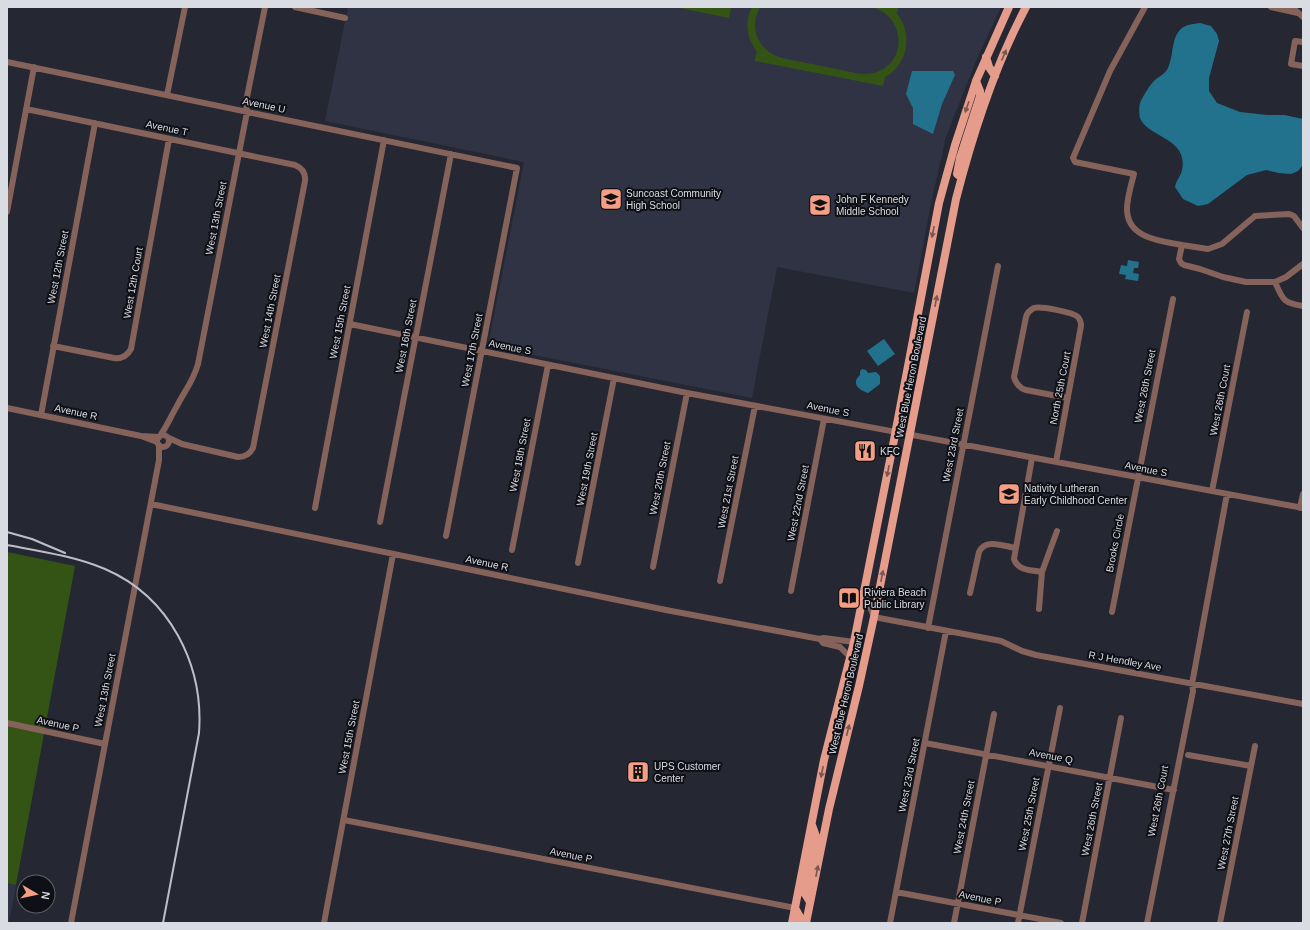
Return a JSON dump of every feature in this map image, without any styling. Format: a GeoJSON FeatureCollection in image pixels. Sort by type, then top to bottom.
{"type":"FeatureCollection","features":[{"type":"Feature","properties":{"kind":"main road","name":"West Blue Heron Boulevard"},"geometry":{"type":"LineString","coordinates":[[792,923],[824,760],[854,642],[939,203],[954,145],[976,81],[1009,7]]}},
{"type":"Feature","properties":{"kind":"main road","name":"West Blue Heron Boulevard"},"geometry":{"type":"LineString","coordinates":[[806,923],[829,809],[874,617],[946,247],[961,179],[972,141],[995,76],[1026,7]]}},
{"type":"Feature","properties":{"kind":"main road"},"geometry":{"type":"LineString","coordinates":[[986,58],[989,67],[995,76]]}},
{"type":"Feature","properties":{"kind":"main road"},"geometry":{"type":"LineString","coordinates":[[961,179],[957,174],[960,158],[980,96],[980,91],[976,81]]}},
{"type":"Feature","properties":{"kind":"main road"},"geometry":{"type":"LineString","coordinates":[[810,902],[805,894],[816,836],[811,825]]}},
{"type":"Feature","properties":{"kind":"main road"},"geometry":{"type":"LineString","coordinates":[[795,908],[800,917],[800,923]]}},
{"type":"Feature","properties":{"kind":"street"},"geometry":{"type":"LineString","coordinates":[[167,95],[184,7]]}},
{"type":"Feature","properties":{"kind":"street","name":"West 13th Street"},"geometry":{"type":"LineString","coordinates":[[71,923],[151,504],[159,460],[159,440],[177,404],[193,380],[198,364],[247,112],[246,102],[265,7]]}},
{"type":"Feature","properties":{"kind":"street"},"geometry":{"type":"LineString","coordinates":[[295,7],[345,18]]}},
{"type":"Feature","properties":{"kind":"street"},"geometry":{"type":"LineString","coordinates":[[1146,7],[1110,71],[1073,158],[1075,162],[1134,174],[1127,207],[1128,218],[1132,225],[1146,237],[1155,240],[1208,250],[1222,244],[1255,216],[1288,214],[1294,216],[1303,228]]}},
{"type":"Feature","properties":{"kind":"street"},"geometry":{"type":"LineString","coordinates":[[1271,7],[1297,11]]}},
{"type":"Feature","properties":{"kind":"street"},"geometry":{"type":"LineString","coordinates":[[1303,42],[1295,40],[1291,64],[1303,66]]}},
{"type":"Feature","properties":{"kind":"street","name":"Avenue U"},"geometry":{"type":"LineString","coordinates":[[7,62],[517,168]]}},
{"type":"Feature","properties":{"kind":"street"},"geometry":{"type":"LineString","coordinates":[[7,212],[34,67]]}},
{"type":"Feature","properties":{"kind":"street","name":"Avenue T"},"geometry":{"type":"LineString","coordinates":[[26,109],[295,165],[302,170]]}},
{"type":"Feature","properties":{"kind":"street","name":"West 12th Street"},"geometry":{"type":"LineString","coordinates":[[40,415],[95,123]]}},
{"type":"Feature","properties":{"kind":"street","name":"West 12th Court"},"geometry":{"type":"LineString","coordinates":[[54,346],[119,359],[129,353],[169,139]]}},
{"type":"Feature","properties":{"kind":"street","name":"West 15th Street"},"geometry":{"type":"LineString","coordinates":[[315,508],[384,140]]}},
{"type":"Feature","properties":{"kind":"street","name":"West 16th Street"},"geometry":{"type":"LineString","coordinates":[[380,522],[451,154]]}},
{"type":"Feature","properties":{"kind":"street","name":"West 17th Street"},"geometry":{"type":"LineString","coordinates":[[446,536],[517,168]]}},
{"type":"Feature","properties":{"kind":"street","name":"West 14th Street"},"geometry":{"type":"LineString","coordinates":[[182,444],[238,457],[248,455],[254,448],[304,189],[306,177],[302,170]]}},
{"type":"Feature","properties":{"kind":"street"},"geometry":{"type":"LineString","coordinates":[[1182,245],[1179,259],[1184,266],[1246,282],[1275,282],[1286,277],[1303,264]]}},
{"type":"Feature","properties":{"kind":"street","name":"West 23rd Street"},"geometry":{"type":"LineString","coordinates":[[928,628],[998,266]]}},
{"type":"Feature","properties":{"kind":"street"},"geometry":{"type":"LineString","coordinates":[[1275,282],[1282,297],[1287,302],[1303,306]]}},
{"type":"Feature","properties":{"kind":"street","name":"West 26th Street"},"geometry":{"type":"LineString","coordinates":[[1138,477],[1173,299]]}},
{"type":"Feature","properties":{"kind":"street","name":"North 25th Court"},"geometry":{"type":"LineString","coordinates":[[1056,462],[1068,398],[1081,328],[1081,322],[1078,317],[1072,313],[1041,307],[1034,308],[1026,317],[1014,377],[1021,388],[1068,398]]}},
{"type":"Feature","properties":{"kind":"street","name":"West 26th Court"},"geometry":{"type":"LineString","coordinates":[[1212,491],[1247,312]]}},
{"type":"Feature","properties":{"kind":"street","name":"Avenue S"},"geometry":{"type":"LineString","coordinates":[[350,324],[686,393],[1302,508]]}},
{"type":"Feature","properties":{"kind":"street","name":"West 18th Street"},"geometry":{"type":"LineString","coordinates":[[512,550],[548,365]]}},
{"type":"Feature","properties":{"kind":"street","name":"West 19th Street"},"geometry":{"type":"LineString","coordinates":[[578,563],[614,378]]}},
{"type":"Feature","properties":{"kind":"street","name":"West 20th Street"},"geometry":{"type":"LineString","coordinates":[[653,567],[686,393]]}},
{"type":"Feature","properties":{"kind":"street","name":"West 21st Street"},"geometry":{"type":"LineString","coordinates":[[720,581],[755,406]]}},
{"type":"Feature","properties":{"kind":"street","name":"Avenue R"},"geometry":{"type":"LineString","coordinates":[[7,408],[159,440]]}},
{"type":"Feature","properties":{"kind":"street","name":"West 22nd Street"},"geometry":{"type":"LineString","coordinates":[[791,591],[824,419]]}},
{"type":"Feature","properties":{"kind":"street","name":"West 13th Street"},"geometry":{"type":"LineString","coordinates":[[167,426],[168,437]]}},
{"type":"Feature","properties":{"kind":"street"},"geometry":{"type":"LineString","coordinates":[[164,435],[182,444],[162,447],[159,440],[164,435]]}},
{"type":"Feature","properties":{"kind":"street"},"geometry":{"type":"LineString","coordinates":[[167,446],[169,442],[168,437]]}},
{"type":"Feature","properties":{"kind":"street","name":"West 13th Street"},"geometry":{"type":"LineString","coordinates":[[159,460],[167,446]]}},
{"type":"Feature","properties":{"kind":"street"},"geometry":{"type":"LineString","coordinates":[[1032,458],[1014,559],[1017,565],[1021,568],[1042,572]]}},
{"type":"Feature","properties":{"kind":"street","name":"Brooks Circle"},"geometry":{"type":"LineString","coordinates":[[1112,612],[1138,477]]}},
{"type":"Feature","properties":{"kind":"street","name":"West 26th Court"},"geometry":{"type":"LineString","coordinates":[[1147,923],[1227,494]]}},
{"type":"Feature","properties":{"kind":"street"},"geometry":{"type":"LineString","coordinates":[[1302,508],[1303,494]]}},
{"type":"Feature","properties":{"kind":"street","name":"Avenue R"},"geometry":{"type":"LineString","coordinates":[[151,504],[666,610],[820,639],[824,638],[854,642]]}},
{"type":"Feature","properties":{"kind":"street"},"geometry":{"type":"LineString","coordinates":[[1040,609],[1042,572],[1057,531]]}},
{"type":"Feature","properties":{"kind":"street"},"geometry":{"type":"LineString","coordinates":[[970,593],[978,554],[982,547],[991,544],[1015,548]]}},
{"type":"Feature","properties":{"kind":"street","name":"West 15th Street"},"geometry":{"type":"LineString","coordinates":[[324,923],[393,554]]}},
{"type":"Feature","properties":{"kind":"street"},"geometry":{"type":"LineString","coordinates":[[865,584],[867,599],[874,617],[946,631]]}},
{"type":"Feature","properties":{"kind":"street","name":"West 23rd Street"},"geometry":{"type":"LineString","coordinates":[[890,923],[946,631]]}},
{"type":"Feature","properties":{"kind":"street","name":"R J Hendley Ave"},"geometry":{"type":"LineString","coordinates":[[946,631],[1001,641],[1022,651],[1036,655],[1303,704]]}},
{"type":"Feature","properties":{"kind":"street","name":"Avenue R"},"geometry":{"type":"LineString","coordinates":[[820,639],[824,642],[840,647],[850,657]]}},
{"type":"Feature","properties":{"kind":"street","name":"West 25th Street"},"geometry":{"type":"LineString","coordinates":[[1018,923],[1060,708]]}},
{"type":"Feature","properties":{"kind":"street","name":"West 24th Street"},"geometry":{"type":"LineString","coordinates":[[954,923],[994,714]]}},
{"type":"Feature","properties":{"kind":"street","name":"West 26th Street"},"geometry":{"type":"LineString","coordinates":[[1082,923],[1121,718]]}},
{"type":"Feature","properties":{"kind":"street","name":"Avenue P"},"geometry":{"type":"LineString","coordinates":[[7,723],[105,744]]}},
{"type":"Feature","properties":{"kind":"street","name":"Avenue Q"},"geometry":{"type":"LineString","coordinates":[[925,743],[1172,789]]}},
{"type":"Feature","properties":{"kind":"street","name":"West 27th Street"},"geometry":{"type":"LineString","coordinates":[[1220,923],[1255,746]]}},
{"type":"Feature","properties":{"kind":"street"},"geometry":{"type":"LineString","coordinates":[[1188,755],[1251,766]]}},
{"type":"Feature","properties":{"kind":"street","name":"West 26th Court"},"geometry":{"type":"LineString","coordinates":[[1144,923],[1172,789]]}},
{"type":"Feature","properties":{"kind":"street","name":"Avenue P"},"geometry":{"type":"LineString","coordinates":[[344,820],[795,908]]}},
{"type":"Feature","properties":{"kind":"street","name":"Avenue P"},"geometry":{"type":"LineString","coordinates":[[896,892],[1061,923]]}},
{"type":"Feature","properties":{"kind":"shaded area"},"geometry":{"type":"Polygon","coordinates":[[[348,7],[1001,7],[976,61],[946,137],[932,199],[914,293],[777,267],[752,398],[488,346],[524,162],[325,121],[348,7]]]}},
{"type":"Feature","properties":{"kind":"shaded area"},"geometry":{"type":"Polygon","coordinates":[[[7,883],[16,885],[9,923],[7,923],[7,883]]]}},
{"type":"Feature","properties":{"kind":"green space"},"geometry":{"type":"Polygon","coordinates":[[[675,7],[733,7],[730,9],[729,18],[675,7]]]}},
{"type":"Feature","properties":{"kind":"green space"},"geometry":{"type":"Polygon","coordinates":[[[752,7],[760,7],[755,23],[758,38],[762,45],[774,55],[782,58],[859,74],[873,73],[885,68],[893,60],[897,50],[899,40],[897,29],[891,19],[883,12],[871,7],[898,7],[898,12],[896,12],[902,21],[905,30],[906,48],[899,65],[884,78],[883,86],[755,61],[756,53],[758,53],[749,37],[747,25],[752,7]]]}},
{"type":"Feature","properties":{"kind":"green space"},"geometry":{"type":"Polygon","coordinates":[[[7,552],[75,566],[18,874],[16,874],[16,885],[7,883],[7,552]]]}},
{"type":"Feature","properties":{"kind":"water"},"geometry":{"type":"Polygon","coordinates":[[[1200,23],[1211,26],[1217,34],[1219,41],[1209,78],[1209,91],[1217,103],[1240,112],[1284,115],[1303,119],[1303,165],[1298,171],[1291,174],[1266,170],[1247,175],[1208,204],[1198,206],[1183,199],[1175,187],[1182,170],[1182,159],[1179,151],[1174,144],[1150,130],[1144,124],[1140,118],[1139,110],[1140,103],[1149,87],[1168,68],[1171,60],[1174,40],[1178,32],[1186,26],[1200,23]]]}},
{"type":"Feature","properties":{"kind":"water"},"geometry":{"type":"Polygon","coordinates":[[[912,71],[953,71],[955,75],[942,104],[933,134],[913,124],[913,108],[906,94],[912,71]]]}},
{"type":"Feature","properties":{"kind":"water"},"geometry":{"type":"Polygon","coordinates":[[[1128,260],[1139,262],[1138,268],[1134,268],[1133,273],[1139,274],[1138,281],[1125,279],[1126,275],[1119,274],[1121,265],[1127,266],[1128,260]]]}},
{"type":"Feature","properties":{"kind":"water"},"geometry":{"type":"Polygon","coordinates":[[[884,339],[895,354],[878,366],[867,351],[884,339]]]}},
{"type":"Feature","properties":{"kind":"water"},"geometry":{"type":"Polygon","coordinates":[[[862,369],[866,370],[868,373],[876,372],[880,376],[880,384],[868,393],[861,390],[856,383],[862,369]]]}},
{"type":"Feature","properties":{"kind":"railway"},"geometry":{"type":"LineString","coordinates":[[7,532],[32,539],[65,553]]}},
{"type":"Feature","properties":{"kind":"railway"},"geometry":{"type":"LineString","coordinates":[[7,545],[56,554],[93,564],[128,581],[148,597],[165,615],[178,636],[189,659],[196,683],[199,708],[199,733],[163,923]]}},
{"type":"Feature","properties":{"kind":"place","name":"Suncoast Community High School"},"geometry":{"type":"Point","coordinates":[611,199]}},
{"type":"Feature","properties":{"kind":"place","name":"John F Kennedy Middle School"},"geometry":{"type":"Point","coordinates":[820,205]}},
{"type":"Feature","properties":{"kind":"place","name":"KFC"},"geometry":{"type":"Point","coordinates":[865,451]}},
{"type":"Feature","properties":{"kind":"place","name":"Nativity Lutheran Early Childhood Center"},"geometry":{"type":"Point","coordinates":[1009,494]}},
{"type":"Feature","properties":{"kind":"place","name":"Riviera Beach Public Library"},"geometry":{"type":"Point","coordinates":[849,598]}},
{"type":"Feature","properties":{"kind":"place","name":"UPS Customer Center"},"geometry":{"type":"Point","coordinates":[638,772]}}]}
